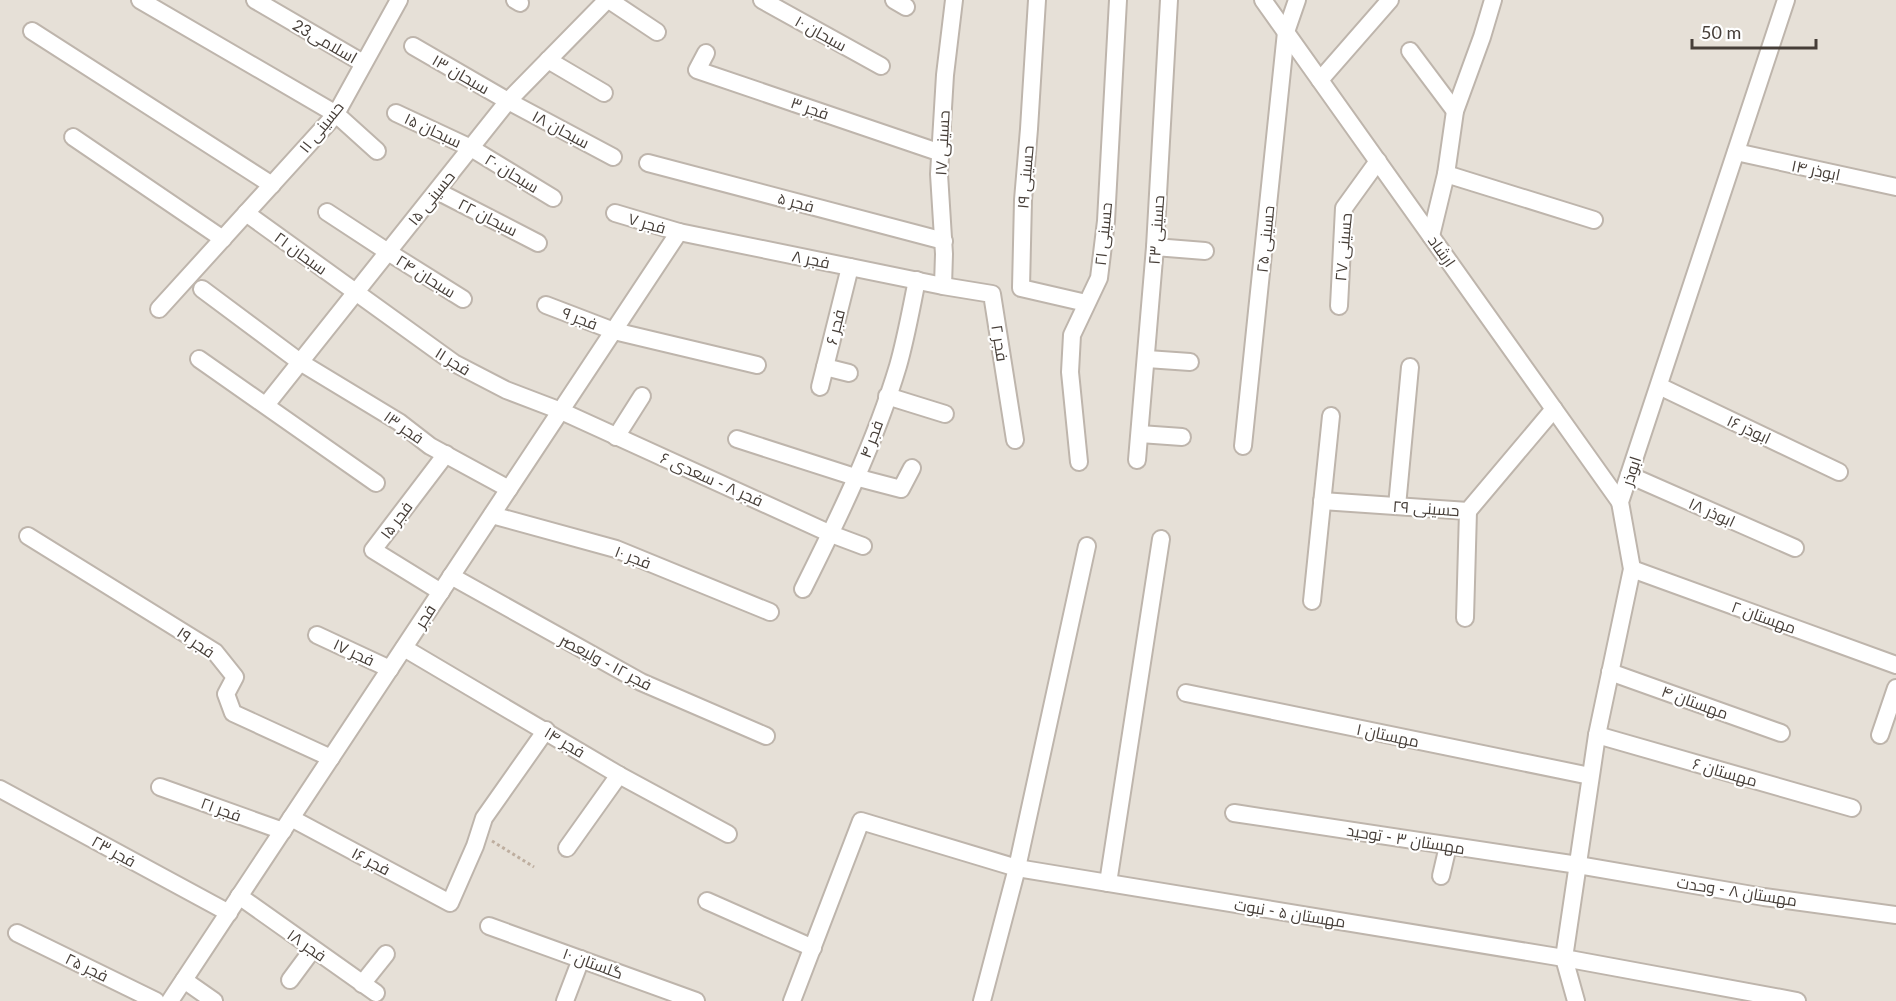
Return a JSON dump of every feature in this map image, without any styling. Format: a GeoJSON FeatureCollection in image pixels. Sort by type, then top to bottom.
{"type":"FeatureCollection","features":[{"type":"Feature","properties":{"kind":"street"},"geometry":{"type":"LineString","coordinates":[[140,0],[336,114],[377,151]]}},
{"type":"Feature","properties":{"kind":"street","name":"اسلامی23"},"geometry":{"type":"LineString","coordinates":[[255,0],[363,63]]}},
{"type":"Feature","properties":{"kind":"street","name":"حسینی ۱۱"},"geometry":{"type":"LineString","coordinates":[[159,309],[336,114],[399,0]]}},
{"type":"Feature","properties":{"kind":"street"},"geometry":{"type":"LineString","coordinates":[[608,0],[657,32]]}},
{"type":"Feature","properties":{"kind":"street","name":"حسینی ۱۵"},"geometry":{"type":"LineString","coordinates":[[266,405],[508,101],[608,0]]}},
{"type":"Feature","properties":{"kind":"street","name":"سبحان ۱۰"},"geometry":{"type":"LineString","coordinates":[[762,0],[881,66]]}},
{"type":"Feature","properties":{"kind":"street","name":"حسینی ۱۷"},"geometry":{"type":"LineString","coordinates":[[943,286],[944,240],[939,174],[945,75],[954,0]]}},
{"type":"Feature","properties":{"kind":"street","name":"حسینی ۱۹"},"geometry":{"type":"LineString","coordinates":[[1037,0],[1023,200],[1021,288],[1086,303]]}},
{"type":"Feature","properties":{"kind":"street","name":"حسینی ۲۱"},"geometry":{"type":"LineString","coordinates":[[1079,462],[1070,372],[1072,335],[1099,278],[1106,220],[1118,0]]}},
{"type":"Feature","properties":{"kind":"street","name":"حسینی ۲۳"},"geometry":{"type":"LineString","coordinates":[[1137,460],[1147,359],[1170,0]]}},
{"type":"Feature","properties":{"kind":"street","name":"ارشاد"},"geometry":{"type":"LineString","coordinates":[[1263,0],[1620,502]]}},
{"type":"Feature","properties":{"kind":"street","name":"حسینی ۲۵"},"geometry":{"type":"LineString","coordinates":[[1243,446],[1286,32],[1297,0]]}},
{"type":"Feature","properties":{"kind":"street"},"geometry":{"type":"LineString","coordinates":[[1320,80],[1390,0]]}},
{"type":"Feature","properties":{"kind":"street"},"geometry":{"type":"LineString","coordinates":[[1431,236],[1446,174],[1455,111],[1493,0]]}},
{"type":"Feature","properties":{"kind":"street","name":"ابوذر"},"geometry":{"type":"LineString","coordinates":[[1564,958],[1597,735],[1632,568],[1620,502],[1786,0]]}},
{"type":"Feature","properties":{"kind":"street"},"geometry":{"type":"LineString","coordinates":[[32,31],[272,185]]}},
{"type":"Feature","properties":{"kind":"street","name":"سبحان ۱۳"},"geometry":{"type":"LineString","coordinates":[[413,46],[508,101]]}},
{"type":"Feature","properties":{"kind":"street"},"geometry":{"type":"LineString","coordinates":[[1410,51],[1455,111]]}},
{"type":"Feature","properties":{"kind":"street","name":"فجر ۳"},"geometry":{"type":"LineString","coordinates":[[706,53],[697,70],[941,153]]}},
{"type":"Feature","properties":{"kind":"street"},"geometry":{"type":"LineString","coordinates":[[548,60],[604,93]]}},
{"type":"Feature","properties":{"kind":"street","name":"سبحان ۱۸"},"geometry":{"type":"LineString","coordinates":[[508,101],[613,157]]}},
{"type":"Feature","properties":{"kind":"street","name":"سبحان ۱۵"},"geometry":{"type":"LineString","coordinates":[[396,113],[471,148]]}},
{"type":"Feature","properties":{"kind":"street"},"geometry":{"type":"LineString","coordinates":[[73,137],[223,239]]}},
{"type":"Feature","properties":{"kind":"street","name":"سبحان ۲۰"},"geometry":{"type":"LineString","coordinates":[[471,148],[554,198]]}},
{"type":"Feature","properties":{"kind":"street","name":"ابوذر ۱۴"},"geometry":{"type":"LineString","coordinates":[[1736,152],[1896,187]]}},
{"type":"Feature","properties":{"kind":"street","name":"حسینی ۲۷"},"geometry":{"type":"LineString","coordinates":[[1339,306],[1344,208],[1378,161]]}},
{"type":"Feature","properties":{"kind":"street","name":"فجر ۵"},"geometry":{"type":"LineString","coordinates":[[648,164],[944,240]]}},
{"type":"Feature","properties":{"kind":"street"},"geometry":{"type":"LineString","coordinates":[[1446,174],[1594,220]]}},
{"type":"Feature","properties":{"kind":"street","name":"سبحان ۲۲"},"geometry":{"type":"LineString","coordinates":[[437,191],[538,243]]}},
{"type":"Feature","properties":{"kind":"street","name":"سبحان ۲۴"},"geometry":{"type":"LineString","coordinates":[[327,212],[464,299]]}},
{"type":"Feature","properties":{"kind":"street","name":"سبحان ۲۱"},"geometry":{"type":"LineString","coordinates":[[246,213],[355,293]]}},
{"type":"Feature","properties":{"kind":"street","name":"فجر ۷"},"geometry":{"type":"LineString","coordinates":[[615,213],[679,232]]}},
{"type":"Feature","properties":{"kind":"street","name":"فجر ۸"},"geometry":{"type":"LineString","coordinates":[[679,232],[943,286]]}},
{"type":"Feature","properties":{"kind":"street","name":"فجر"},"geometry":{"type":"LineString","coordinates":[[170,1001],[679,232]]}},
{"type":"Feature","properties":{"kind":"street"},"geometry":{"type":"LineString","coordinates":[[1155,247],[1205,251]]}},
{"type":"Feature","properties":{"kind":"street","name":"فجر ۶"},"geometry":{"type":"LineString","coordinates":[[820,387],[850,267]]}},
{"type":"Feature","properties":{"kind":"street","name":"فجر ۴"},"geometry":{"type":"LineString","coordinates":[[803,589],[831,534],[887,396],[898,365],[917,280]]}},
{"type":"Feature","properties":{"kind":"street","name":"فجر ۲"},"geometry":{"type":"LineString","coordinates":[[943,286],[992,294],[1015,440]]}},
{"type":"Feature","properties":{"kind":"street"},"geometry":{"type":"LineString","coordinates":[[202,289],[300,362]]}},
{"type":"Feature","properties":{"kind":"street","name":"فجر ۱۱"},"geometry":{"type":"LineString","coordinates":[[355,293],[454,363],[506,390],[561,411]]}},
{"type":"Feature","properties":{"kind":"street","name":"فجر ۹"},"geometry":{"type":"LineString","coordinates":[[546,305],[614,331],[757,365]]}},
{"type":"Feature","properties":{"kind":"street"},"geometry":{"type":"LineString","coordinates":[[199,359],[376,483]]}},
{"type":"Feature","properties":{"kind":"street"},"geometry":{"type":"LineString","coordinates":[[1147,359],[1190,362]]}},
{"type":"Feature","properties":{"kind":"street","name":"فجر ۱۳"},"geometry":{"type":"LineString","coordinates":[[300,362],[399,422],[430,446],[509,489]]}},
{"type":"Feature","properties":{"kind":"street"},"geometry":{"type":"LineString","coordinates":[[825,367],[849,373]]}},
{"type":"Feature","properties":{"kind":"street"},"geometry":{"type":"LineString","coordinates":[[1397,506],[1410,368]]}},
{"type":"Feature","properties":{"kind":"street","name":"ابوذر ۱۶"},"geometry":{"type":"LineString","coordinates":[[1659,386],[1839,472]]}},
{"type":"Feature","properties":{"kind":"street"},"geometry":{"type":"LineString","coordinates":[[616,437],[642,396]]}},
{"type":"Feature","properties":{"kind":"street"},"geometry":{"type":"LineString","coordinates":[[887,396],[945,414]]}},
{"type":"Feature","properties":{"kind":"street","name":"حسینی ۲۹"},"geometry":{"type":"LineString","coordinates":[[1322,501],[1468,511],[1554,409]]}},
{"type":"Feature","properties":{"kind":"street","name":"فجر ۸ - سعدی ۶"},"geometry":{"type":"LineString","coordinates":[[561,411],[831,534],[863,546]]}},
{"type":"Feature","properties":{"kind":"street"},"geometry":{"type":"LineString","coordinates":[[1312,601],[1331,416]]}},
{"type":"Feature","properties":{"kind":"street"},"geometry":{"type":"LineString","coordinates":[[1140,434],[1182,437]]}},
{"type":"Feature","properties":{"kind":"street"},"geometry":{"type":"LineString","coordinates":[[737,440],[901,489],[912,468]]}},
{"type":"Feature","properties":{"kind":"street","name":"فجر ۱۵"},"geometry":{"type":"LineString","coordinates":[[441,592],[373,550],[446,454]]}},
{"type":"Feature","properties":{"kind":"street","name":"ابوذر ۱۸"},"geometry":{"type":"LineString","coordinates":[[1629,475],[1795,548]]}},
{"type":"Feature","properties":{"kind":"street"},"geometry":{"type":"LineString","coordinates":[[1465,618],[1468,511]]}},
{"type":"Feature","properties":{"kind":"street","name":"فجر ۱۰"},"geometry":{"type":"LineString","coordinates":[[492,515],[616,549],[770,612]]}},
{"type":"Feature","properties":{"kind":"street","name":"فجر ۱۹"},"geometry":{"type":"LineString","coordinates":[[27,536],[215,652],[235,677],[226,694],[233,713],[331,758]]}},
{"type":"Feature","properties":{"kind":"street"},"geometry":{"type":"LineString","coordinates":[[1108,883],[1161,539]]}},
{"type":"Feature","properties":{"kind":"street"},"geometry":{"type":"LineString","coordinates":[[982,1001],[1017,868],[1087,546]]}},
{"type":"Feature","properties":{"kind":"street","name":"مهستان ۲"},"geometry":{"type":"LineString","coordinates":[[1632,568],[1896,665]]}},
{"type":"Feature","properties":{"kind":"street","name":"فجر ۱۲ - ولیعصر"},"geometry":{"type":"LineString","coordinates":[[451,576],[641,682],[766,736]]}},
{"type":"Feature","properties":{"kind":"street","name":"فجر ۱۷"},"geometry":{"type":"LineString","coordinates":[[317,635],[390,669]]}},
{"type":"Feature","properties":{"kind":"street","name":"فجر ۱۴"},"geometry":{"type":"LineString","coordinates":[[404,648],[620,775],[728,834]]}},
{"type":"Feature","properties":{"kind":"street","name":"مهستان ۴"},"geometry":{"type":"LineString","coordinates":[[1610,672],[1781,733]]}},
{"type":"Feature","properties":{"kind":"street"},"geometry":{"type":"LineString","coordinates":[[1880,735],[1896,688]]}},
{"type":"Feature","properties":{"kind":"street","name":"مهستان ۱"},"geometry":{"type":"LineString","coordinates":[[1186,693],[1590,776]]}},
{"type":"Feature","properties":{"kind":"street"},"geometry":{"type":"LineString","coordinates":[[478,832],[484,818],[546,730]]}},
{"type":"Feature","properties":{"kind":"street","name":"مهستان ۶"},"geometry":{"type":"LineString","coordinates":[[1597,735],[1852,808]]}},
{"type":"Feature","properties":{"kind":"street"},"geometry":{"type":"LineString","coordinates":[[567,848],[620,775]]}},
{"type":"Feature","properties":{"kind":"street","name":"فجر ۲۱"},"geometry":{"type":"LineString","coordinates":[[160,787],[287,825]]}},
{"type":"Feature","properties":{"kind":"street","name":"فجر ۲۳"},"geometry":{"type":"LineString","coordinates":[[0,789],[229,913]]}},
{"type":"Feature","properties":{"kind":"street","name":"مهستان ۳ - توحید"},"geometry":{"type":"LineString","coordinates":[[1234,813],[1578,865]]}},
{"type":"Feature","properties":{"kind":"street","name":"مهستان ۵ - نبوت"},"geometry":{"type":"LineString","coordinates":[[813,948],[861,821],[1017,868],[1564,958],[1797,1001]]}},
{"type":"Feature","properties":{"kind":"street","name":"فجر ۱۶"},"geometry":{"type":"LineString","coordinates":[[287,825],[450,903],[475,846],[478,832]]}},
{"type":"Feature","properties":{"kind":"street"},"geometry":{"type":"LineString","coordinates":[[1441,876],[1448,846]]}},
{"type":"Feature","properties":{"kind":"street","name":"مهستان ۸ - وحدت"},"geometry":{"type":"LineString","coordinates":[[1578,865],[1764,897],[1896,915]]}},
{"type":"Feature","properties":{"kind":"street","name":"فجر ۱۸"},"geometry":{"type":"LineString","coordinates":[[239,897],[369,989],[386,954]]}},
{"type":"Feature","properties":{"kind":"street"},"geometry":{"type":"LineString","coordinates":[[707,901],[813,948],[792,1001]]}},
{"type":"Feature","properties":{"kind":"street","name":"گلستان ۱۰"},"geometry":{"type":"LineString","coordinates":[[489,926],[696,1001]]}},
{"type":"Feature","properties":{"kind":"street","name":"فجر ۲۵"},"geometry":{"type":"LineString","coordinates":[[17,933],[156,1001]]}},
{"type":"Feature","properties":{"kind":"street"},"geometry":{"type":"LineString","coordinates":[[290,980],[313,949]]}},
{"type":"Feature","properties":{"kind":"street"},"geometry":{"type":"LineString","coordinates":[[1564,958],[1576,1001]]}},
{"type":"Feature","properties":{"kind":"street"},"geometry":{"type":"LineString","coordinates":[[566,1001],[581,959]]}},
{"type":"Feature","properties":{"kind":"street"},"geometry":{"type":"LineString","coordinates":[[184,980],[214,1001]]}},
{"type":"Feature","properties":{"kind":"path"},"geometry":{"type":"LineString","coordinates":[[478,832],[534,867]]}},
{"type":"Feature","properties":{"kind":"shaded area"},"geometry":{"type":"Polygon","coordinates":[[[0,0],[1896,0],[1896,1001],[0,1001],[0,0]]]}}]}
